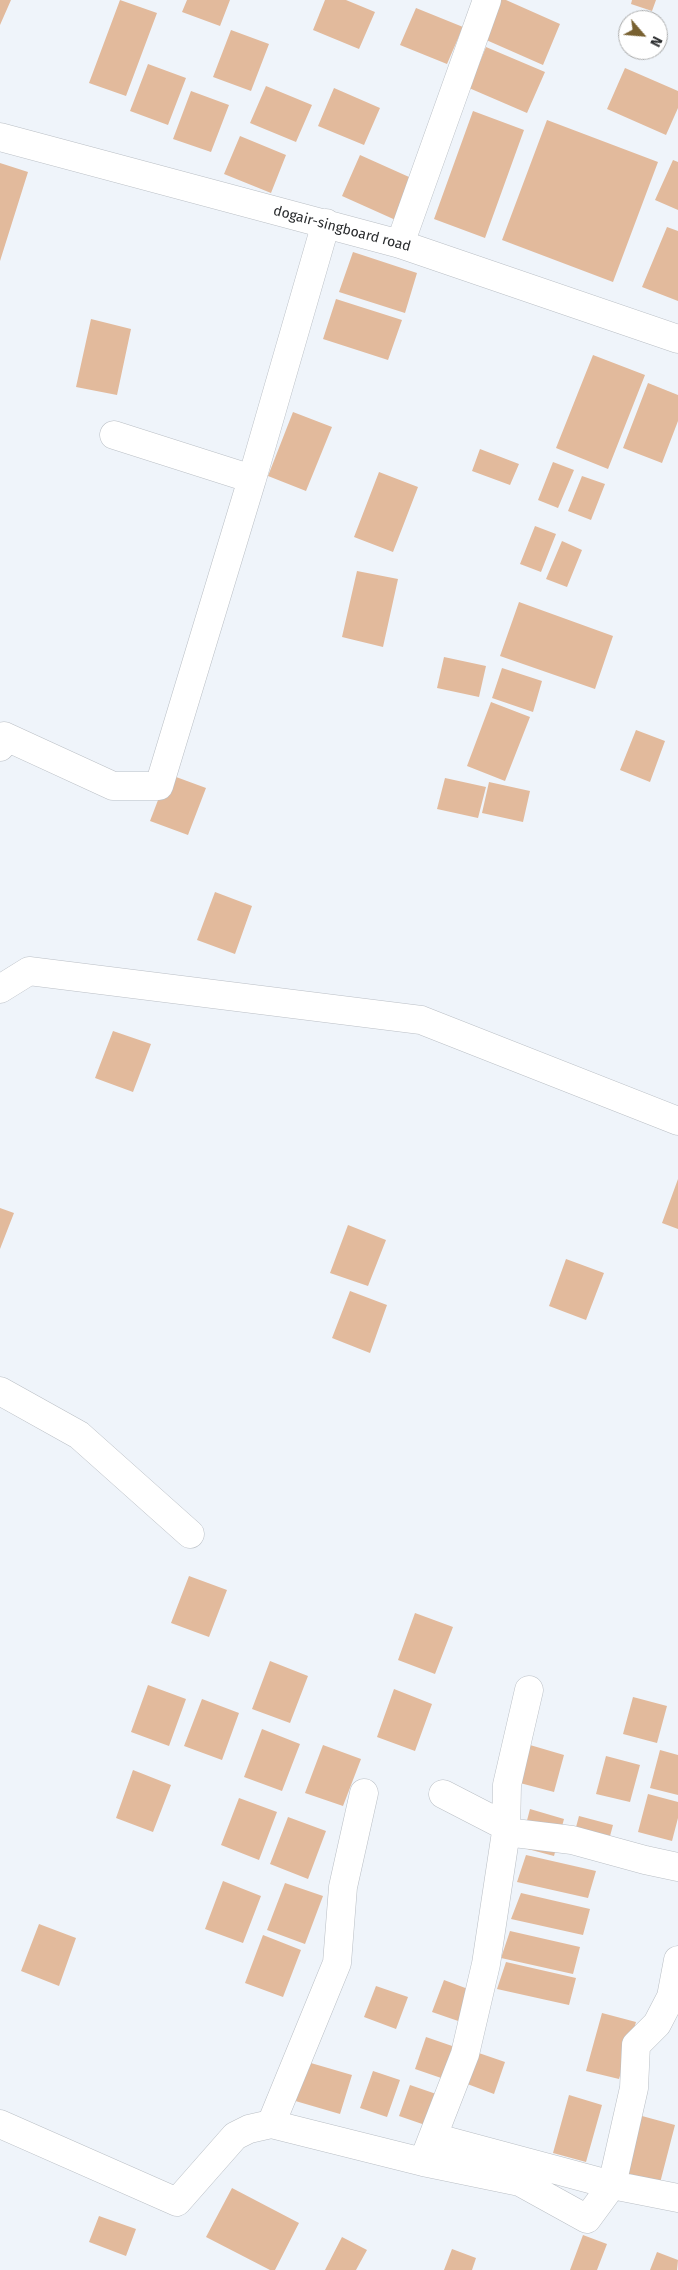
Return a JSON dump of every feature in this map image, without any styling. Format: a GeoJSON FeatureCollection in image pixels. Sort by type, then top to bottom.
{"type":"FeatureCollection","features":[{"type":"Feature","properties":{"kind":"street"},"geometry":{"type":"LineString","coordinates":[[400,244],[487,0]]}},
{"type":"Feature","properties":{"kind":"street","name":"dogair-singboard road"},"geometry":{"type":"LineString","coordinates":[[0,138],[400,244],[678,339]]}},
{"type":"Feature","properties":{"kind":"street"},"geometry":{"type":"LineString","coordinates":[[0,747],[4,736],[113,786],[159,786],[252,479],[326,223]]}},
{"type":"Feature","properties":{"kind":"street"},"geometry":{"type":"LineString","coordinates":[[114,435],[252,479]]}},
{"type":"Feature","properties":{"kind":"street"},"geometry":{"type":"LineString","coordinates":[[0,988],[29,971],[421,1020],[678,1121]]}},
{"type":"Feature","properties":{"kind":"street"},"geometry":{"type":"LineString","coordinates":[[0,1391],[79,1435],[190,1534]]}},
{"type":"Feature","properties":{"kind":"street"},"geometry":{"type":"LineString","coordinates":[[506,1832],[507,1785],[529,1690]]}},
{"type":"Feature","properties":{"kind":"street"},"geometry":{"type":"LineString","coordinates":[[271,2124],[338,1963],[343,1887],[364,1793]]}},
{"type":"Feature","properties":{"kind":"street"},"geometry":{"type":"LineString","coordinates":[[423,2162],[466,2054],[486,1964],[507,1827],[443,1794]]}},
{"type":"Feature","properties":{"kind":"street"},"geometry":{"type":"LineString","coordinates":[[506,1832],[572,1840],[678,1867]]}},
{"type":"Feature","properties":{"kind":"street"},"geometry":{"type":"LineString","coordinates":[[0,2124],[177,2202],[235,2136],[249,2129],[271,2124],[423,2162],[520,2182],[587,2219],[612,2185],[634,2088],[636,2045],[657,2024],[671,1997],[678,1960]]}},
{"type":"Feature","properties":{"kind":"street"},"geometry":{"type":"LineString","coordinates":[[433,2137],[612,2185],[678,2198]]}},
{"type":"Feature","properties":{"kind":"building"},"geometry":{"type":"Polygon","coordinates":[[[0,0],[11,0],[0,25],[0,0]]]}},
{"type":"Feature","properties":{"kind":"building"},"geometry":{"type":"Polygon","coordinates":[[[120,0],[157,13],[126,96],[89,83],[120,0]]]}},
{"type":"Feature","properties":{"kind":"building"},"geometry":{"type":"Polygon","coordinates":[[[187,0],[230,0],[220,26],[182,12],[187,0]]]}},
{"type":"Feature","properties":{"kind":"building"},"geometry":{"type":"Polygon","coordinates":[[[325,0],[346,0],[375,12],[359,49],[313,30],[325,0]]]}},
{"type":"Feature","properties":{"kind":"building"},"geometry":{"type":"Polygon","coordinates":[[[501,0],[506,0],[560,24],[543,65],[484,39],[501,0]]]}},
{"type":"Feature","properties":{"kind":"building"},"geometry":{"type":"Polygon","coordinates":[[[632,0],[656,0],[652,10],[631,4],[632,0]]]}},
{"type":"Feature","properties":{"kind":"building"},"geometry":{"type":"Polygon","coordinates":[[[416,8],[463,27],[447,64],[400,45],[416,8]]]}},
{"type":"Feature","properties":{"kind":"building"},"geometry":{"type":"Polygon","coordinates":[[[231,30],[269,44],[251,91],[213,77],[231,30]]]}},
{"type":"Feature","properties":{"kind":"building"},"geometry":{"type":"Polygon","coordinates":[[[486,47],[545,72],[527,113],[469,88],[486,47]]]}},
{"type":"Feature","properties":{"kind":"building"},"geometry":{"type":"Polygon","coordinates":[[[148,64],[186,78],[168,125],[130,111],[148,64]]]}},
{"type":"Feature","properties":{"kind":"building"},"geometry":{"type":"Polygon","coordinates":[[[625,68],[678,91],[678,108],[666,135],[607,109],[625,68]]]}},
{"type":"Feature","properties":{"kind":"building"},"geometry":{"type":"Polygon","coordinates":[[[266,86],[312,105],[296,142],[250,123],[266,86]]]}},
{"type":"Feature","properties":{"kind":"building"},"geometry":{"type":"Polygon","coordinates":[[[334,88],[380,108],[364,145],[318,126],[334,88]]]}},
{"type":"Feature","properties":{"kind":"building"},"geometry":{"type":"Polygon","coordinates":[[[191,91],[229,105],[211,152],[173,139],[191,91]]]}},
{"type":"Feature","properties":{"kind":"building"},"geometry":{"type":"Polygon","coordinates":[[[473,111],[524,130],[485,238],[434,219],[473,111]]]}},
{"type":"Feature","properties":{"kind":"building"},"geometry":{"type":"Polygon","coordinates":[[[547,120],[658,162],[613,282],[502,240],[547,120]]]}},
{"type":"Feature","properties":{"kind":"building"},"geometry":{"type":"Polygon","coordinates":[[[240,136],[286,155],[271,193],[224,174],[240,136]]]}},
{"type":"Feature","properties":{"kind":"building"},"geometry":{"type":"Polygon","coordinates":[[[360,155],[418,181],[400,222],[342,196],[360,155]]]}},
{"type":"Feature","properties":{"kind":"building"},"geometry":{"type":"Polygon","coordinates":[[[673,160],[678,162],[678,210],[655,200],[673,160]]]}},
{"type":"Feature","properties":{"kind":"building"},"geometry":{"type":"Polygon","coordinates":[[[0,163],[28,172],[0,261],[0,163]]]}},
{"type":"Feature","properties":{"kind":"building"},"geometry":{"type":"Polygon","coordinates":[[[667,227],[678,231],[678,301],[642,287],[667,227]]]}},
{"type":"Feature","properties":{"kind":"building"},"geometry":{"type":"Polygon","coordinates":[[[353,252],[417,273],[405,313],[339,292],[353,252]]]}},
{"type":"Feature","properties":{"kind":"building"},"geometry":{"type":"Polygon","coordinates":[[[336,299],[402,320],[388,360],[323,339],[336,299]]]}},
{"type":"Feature","properties":{"kind":"building"},"geometry":{"type":"Polygon","coordinates":[[[91,319],[131,329],[117,395],[76,387],[91,319]]]}},
{"type":"Feature","properties":{"kind":"building"},"geometry":{"type":"Polygon","coordinates":[[[593,355],[645,375],[608,469],[556,448],[593,355]]]}},
{"type":"Feature","properties":{"kind":"building"},"geometry":{"type":"Polygon","coordinates":[[[648,383],[678,395],[678,421],[662,463],[623,448],[648,383]]]}},
{"type":"Feature","properties":{"kind":"building"},"geometry":{"type":"Polygon","coordinates":[[[293,412],[332,427],[306,491],[268,476],[293,412]]]}},
{"type":"Feature","properties":{"kind":"building"},"geometry":{"type":"Polygon","coordinates":[[[480,449],[519,464],[510,485],[472,471],[480,449]]]}},
{"type":"Feature","properties":{"kind":"building"},"geometry":{"type":"Polygon","coordinates":[[[553,462],[574,470],[558,508],[538,500],[553,462]]]}},
{"type":"Feature","properties":{"kind":"building"},"geometry":{"type":"Polygon","coordinates":[[[379,472],[418,487],[393,552],[354,537],[379,472]]]}},
{"type":"Feature","properties":{"kind":"building"},"geometry":{"type":"Polygon","coordinates":[[[582,476],[605,484],[591,520],[568,511],[582,476]]]}},
{"type":"Feature","properties":{"kind":"building"},"geometry":{"type":"Polygon","coordinates":[[[535,526],[556,534],[541,572],[520,564],[535,526]]]}},
{"type":"Feature","properties":{"kind":"building"},"geometry":{"type":"Polygon","coordinates":[[[562,541],[582,550],[567,587],[546,579],[562,541]]]}},
{"type":"Feature","properties":{"kind":"building"},"geometry":{"type":"Polygon","coordinates":[[[357,571],[398,579],[383,647],[342,637],[357,571]]]}},
{"type":"Feature","properties":{"kind":"building"},"geometry":{"type":"Polygon","coordinates":[[[519,602],[613,636],[595,689],[500,656],[519,602]]]}},
{"type":"Feature","properties":{"kind":"building"},"geometry":{"type":"Polygon","coordinates":[[[444,657],[486,666],[479,697],[437,688],[444,657]]]}},
{"type":"Feature","properties":{"kind":"building"},"geometry":{"type":"Polygon","coordinates":[[[502,668],[542,681],[533,712],[492,698],[502,668]]]}},
{"type":"Feature","properties":{"kind":"building"},"geometry":{"type":"Polygon","coordinates":[[[491,702],[530,717],[505,781],[467,766],[491,702]]]}},
{"type":"Feature","properties":{"kind":"building"},"geometry":{"type":"Polygon","coordinates":[[[636,730],[665,741],[650,782],[620,770],[636,730]]]}},
{"type":"Feature","properties":{"kind":"building"},"geometry":{"type":"Polygon","coordinates":[[[168,774],[206,788],[188,835],[150,821],[168,774]]]}},
{"type":"Feature","properties":{"kind":"building"},"geometry":{"type":"Polygon","coordinates":[[[445,778],[486,787],[478,818],[437,809],[445,778]]]}},
{"type":"Feature","properties":{"kind":"building"},"geometry":{"type":"Polygon","coordinates":[[[489,782],[530,791],[523,822],[482,813],[489,782]]]}},
{"type":"Feature","properties":{"kind":"building"},"geometry":{"type":"Polygon","coordinates":[[[215,892],[252,906],[235,954],[197,940],[215,892]]]}},
{"type":"Feature","properties":{"kind":"building"},"geometry":{"type":"Polygon","coordinates":[[[113,1031],[151,1044],[133,1092],[95,1078],[113,1031]]]}},
{"type":"Feature","properties":{"kind":"building"},"geometry":{"type":"Polygon","coordinates":[[[678,1179],[678,1229],[662,1223],[678,1179]]]}},
{"type":"Feature","properties":{"kind":"building"},"geometry":{"type":"Polygon","coordinates":[[[0,1208],[14,1213],[0,1249],[0,1208]]]}},
{"type":"Feature","properties":{"kind":"building"},"geometry":{"type":"Polygon","coordinates":[[[348,1225],[386,1240],[368,1286],[330,1273],[348,1225]]]}},
{"type":"Feature","properties":{"kind":"building"},"geometry":{"type":"Polygon","coordinates":[[[566,1259],[604,1273],[586,1320],[549,1306],[566,1259]]]}},
{"type":"Feature","properties":{"kind":"building"},"geometry":{"type":"Polygon","coordinates":[[[350,1291],[387,1305],[370,1353],[332,1338],[350,1291]]]}},
{"type":"Feature","properties":{"kind":"building"},"geometry":{"type":"Polygon","coordinates":[[[189,1576],[227,1590],[209,1637],[171,1623],[189,1576]]]}},
{"type":"Feature","properties":{"kind":"building"},"geometry":{"type":"Polygon","coordinates":[[[415,1613],[453,1627],[435,1674],[398,1660],[415,1613]]]}},
{"type":"Feature","properties":{"kind":"building"},"geometry":{"type":"Polygon","coordinates":[[[270,1661],[308,1676],[290,1723],[252,1709],[270,1661]]]}},
{"type":"Feature","properties":{"kind":"building"},"geometry":{"type":"Polygon","coordinates":[[[148,1685],[186,1699],[169,1746],[131,1732],[148,1685]]]}},
{"type":"Feature","properties":{"kind":"building"},"geometry":{"type":"Polygon","coordinates":[[[394,1689],[432,1704],[415,1751],[377,1737],[394,1689]]]}},
{"type":"Feature","properties":{"kind":"building"},"geometry":{"type":"Polygon","coordinates":[[[633,1697],[667,1706],[657,1743],[623,1734],[633,1697]]]}},
{"type":"Feature","properties":{"kind":"building"},"geometry":{"type":"Polygon","coordinates":[[[202,1699],[239,1713],[222,1760],[184,1746],[202,1699]]]}},
{"type":"Feature","properties":{"kind":"building"},"geometry":{"type":"Polygon","coordinates":[[[262,1729],[300,1744],[282,1791],[244,1777],[262,1729]]]}},
{"type":"Feature","properties":{"kind":"building"},"geometry":{"type":"Polygon","coordinates":[[[323,1745],[361,1759],[343,1806],[305,1793],[323,1745]]]}},
{"type":"Feature","properties":{"kind":"building"},"geometry":{"type":"Polygon","coordinates":[[[530,1745],[564,1755],[554,1792],[520,1783],[530,1745]]]}},
{"type":"Feature","properties":{"kind":"building"},"geometry":{"type":"Polygon","coordinates":[[[660,1750],[678,1755],[678,1795],[650,1788],[660,1750]]]}},
{"type":"Feature","properties":{"kind":"building"},"geometry":{"type":"Polygon","coordinates":[[[606,1756],[640,1765],[630,1802],[596,1794],[606,1756]]]}},
{"type":"Feature","properties":{"kind":"building"},"geometry":{"type":"Polygon","coordinates":[[[133,1770],[171,1785],[153,1832],[116,1818],[133,1770]]]}},
{"type":"Feature","properties":{"kind":"building"},"geometry":{"type":"Polygon","coordinates":[[[648,1794],[678,1802],[678,1818],[672,1841],[638,1832],[648,1794]]]}},
{"type":"Feature","properties":{"kind":"building"},"geometry":{"type":"Polygon","coordinates":[[[239,1798],[277,1812],[259,1860],[221,1845],[239,1798]]]}},
{"type":"Feature","properties":{"kind":"building"},"geometry":{"type":"Polygon","coordinates":[[[530,1809],[564,1819],[554,1856],[520,1847],[530,1809]]]}},
{"type":"Feature","properties":{"kind":"building"},"geometry":{"type":"Polygon","coordinates":[[[579,1816],[613,1825],[603,1862],[569,1853],[579,1816]]]}},
{"type":"Feature","properties":{"kind":"building"},"geometry":{"type":"Polygon","coordinates":[[[288,1817],[326,1831],[308,1879],[270,1864],[288,1817]]]}},
{"type":"Feature","properties":{"kind":"building"},"geometry":{"type":"Polygon","coordinates":[[[526,1855],[596,1871],[588,1898],[517,1882],[526,1855]]]}},
{"type":"Feature","properties":{"kind":"building"},"geometry":{"type":"Polygon","coordinates":[[[223,1881],[261,1896],[243,1943],[205,1929],[223,1881]]]}},
{"type":"Feature","properties":{"kind":"building"},"geometry":{"type":"Polygon","coordinates":[[[285,1883],[323,1896],[305,1944],[267,1930],[285,1883]]]}},
{"type":"Feature","properties":{"kind":"building"},"geometry":{"type":"Polygon","coordinates":[[[521,1893],[590,1909],[583,1935],[511,1919],[521,1893]]]}},
{"type":"Feature","properties":{"kind":"building"},"geometry":{"type":"Polygon","coordinates":[[[39,1924],[76,1938],[59,1986],[21,1971],[39,1924]]]}},
{"type":"Feature","properties":{"kind":"building"},"geometry":{"type":"Polygon","coordinates":[[[510,1931],[580,1947],[573,1974],[501,1958],[510,1931]]]}},
{"type":"Feature","properties":{"kind":"building"},"geometry":{"type":"Polygon","coordinates":[[[263,1935],[301,1950],[283,1997],[245,1983],[263,1935]]]}},
{"type":"Feature","properties":{"kind":"building"},"geometry":{"type":"Polygon","coordinates":[[[506,1962],[576,1978],[569,2005],[497,1989],[506,1962]]]}},
{"type":"Feature","properties":{"kind":"building"},"geometry":{"type":"Polygon","coordinates":[[[444,1980],[476,1992],[464,2023],[432,2012],[444,1980]]]}},
{"type":"Feature","properties":{"kind":"building"},"geometry":{"type":"Polygon","coordinates":[[[376,1986],[408,1997],[396,2029],[364,2017],[376,1986]]]}},
{"type":"Feature","properties":{"kind":"building"},"geometry":{"type":"Polygon","coordinates":[[[602,2013],[636,2022],[619,2079],[586,2071],[602,2013]]]}},
{"type":"Feature","properties":{"kind":"building"},"geometry":{"type":"Polygon","coordinates":[[[426,2037],[458,2048],[447,2080],[415,2069],[426,2037]]]}},
{"type":"Feature","properties":{"kind":"building"},"geometry":{"type":"Polygon","coordinates":[[[473,2051],[505,2062],[494,2094],[462,2082],[473,2051]]]}},
{"type":"Feature","properties":{"kind":"building"},"geometry":{"type":"Polygon","coordinates":[[[304,2061],[352,2075],[340,2114],[292,2100],[304,2061]]]}},
{"type":"Feature","properties":{"kind":"building"},"geometry":{"type":"Polygon","coordinates":[[[373,2071],[400,2080],[387,2117],[360,2108],[373,2071]]]}},
{"type":"Feature","properties":{"kind":"building"},"geometry":{"type":"Polygon","coordinates":[[[410,2085],[442,2096],[431,2127],[399,2116],[410,2085]]]}},
{"type":"Feature","properties":{"kind":"building"},"geometry":{"type":"Polygon","coordinates":[[[569,2095],[602,2105],[586,2162],[553,2153],[569,2095]]]}},
{"type":"Feature","properties":{"kind":"building"},"geometry":{"type":"Polygon","coordinates":[[[642,2116],[675,2125],[660,2183],[626,2173],[642,2116]]]}},
{"type":"Feature","properties":{"kind":"building"},"geometry":{"type":"Polygon","coordinates":[[[232,2188],[299,2223],[275,2270],[270,2270],[206,2237],[232,2188]]]}},
{"type":"Feature","properties":{"kind":"building"},"geometry":{"type":"Polygon","coordinates":[[[99,2216],[136,2229],[126,2256],[89,2242],[99,2216]]]}},
{"type":"Feature","properties":{"kind":"building"},"geometry":{"type":"Polygon","coordinates":[[[583,2235],[607,2244],[597,2270],[570,2270],[583,2235]]]}},
{"type":"Feature","properties":{"kind":"building"},"geometry":{"type":"Polygon","coordinates":[[[342,2237],[367,2250],[356,2270],[325,2270],[342,2237]]]}},
{"type":"Feature","properties":{"kind":"building"},"geometry":{"type":"Polygon","coordinates":[[[452,2249],[476,2258],[472,2270],[444,2270],[452,2249]]]}},
{"type":"Feature","properties":{"kind":"building"},"geometry":{"type":"Polygon","coordinates":[[[657,2252],[678,2260],[677,2270],[650,2270],[657,2252]]]}}]}
